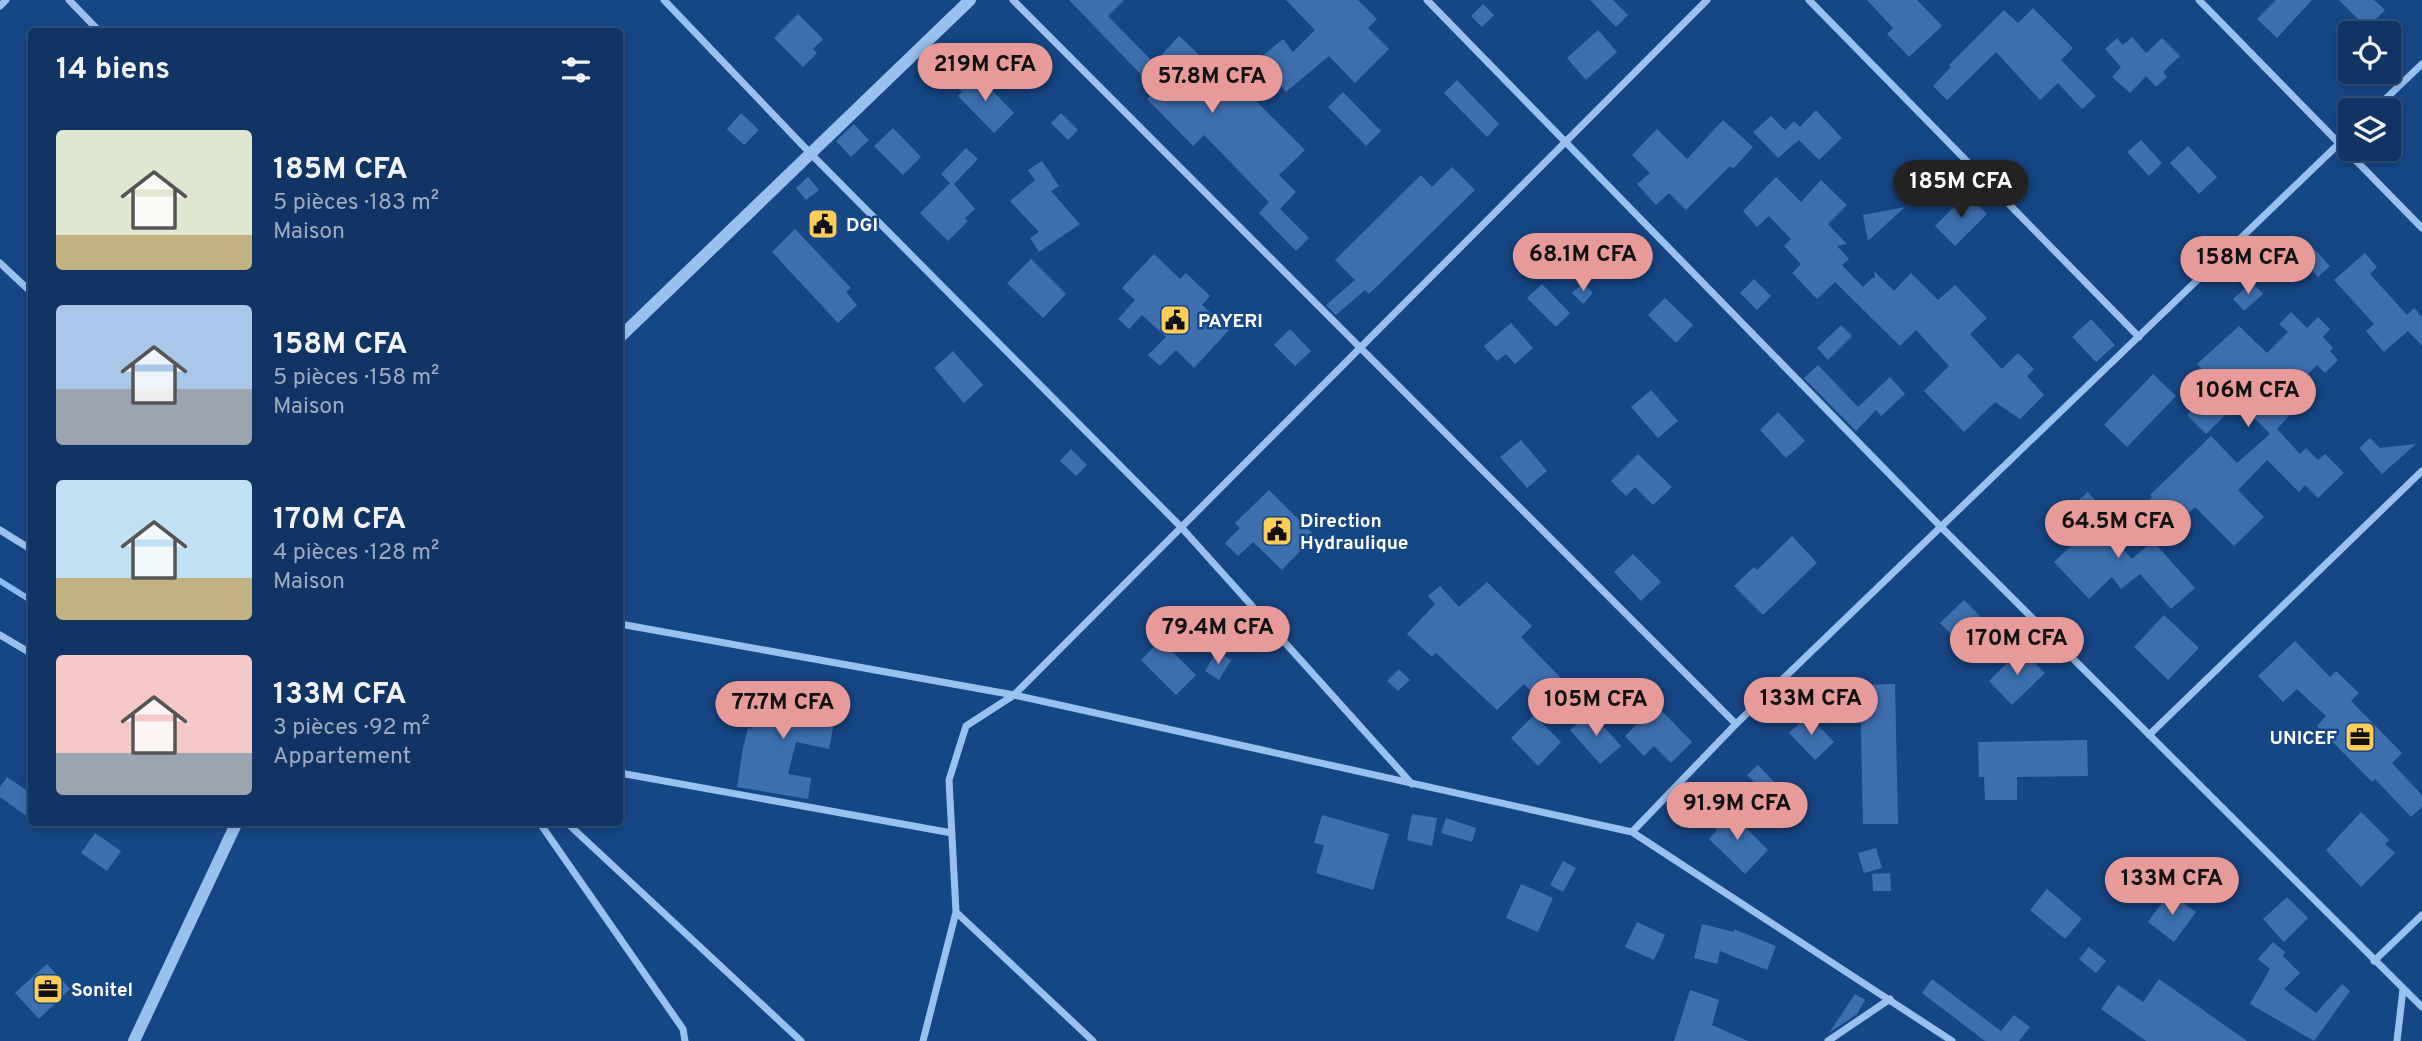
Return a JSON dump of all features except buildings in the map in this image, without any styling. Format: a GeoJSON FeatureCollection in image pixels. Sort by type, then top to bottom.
{"type":"FeatureCollection","features":[{"type":"Feature","properties":{"kind":"street"},"geometry":{"type":"LineString","coordinates":[[0,6],[6,0]]}},
{"type":"Feature","properties":{"kind":"street"},"geometry":{"type":"LineString","coordinates":[[69,0],[96,28]]}},
{"type":"Feature","properties":{"kind":"street"},"geometry":{"type":"LineString","coordinates":[[664,0],[810,153],[1181,527],[1413,784]]}},
{"type":"Feature","properties":{"kind":"street"},"geometry":{"type":"LineString","coordinates":[[623,334],[970,0]]}},
{"type":"Feature","properties":{"kind":"street"},"geometry":{"type":"LineString","coordinates":[[1013,0],[1735,724]]}},
{"type":"Feature","properties":{"kind":"street"},"geometry":{"type":"LineString","coordinates":[[1427,0],[1941,527],[2422,1007]]}},
{"type":"Feature","properties":{"kind":"street"},"geometry":{"type":"LineString","coordinates":[[923,1041],[956,912],[949,780],[966,726],[1014,695],[1707,0]]}},
{"type":"Feature","properties":{"kind":"street"},"geometry":{"type":"LineString","coordinates":[[1809,0],[2139,337]]}},
{"type":"Feature","properties":{"kind":"street"},"geometry":{"type":"LineString","coordinates":[[2199,0],[2338,143]]}},
{"type":"Feature","properties":{"kind":"street"},"geometry":{"type":"LineString","coordinates":[[2387,98],[2422,64]]}},
{"type":"Feature","properties":{"kind":"street"},"geometry":{"type":"LineString","coordinates":[[1632,832],[1735,724],[2338,145]]}},
{"type":"Feature","properties":{"kind":"street"},"geometry":{"type":"LineString","coordinates":[[2356,161],[2422,228]]}},
{"type":"Feature","properties":{"kind":"street"},"geometry":{"type":"LineString","coordinates":[[0,263],[28,289]]}},
{"type":"Feature","properties":{"kind":"street"},"geometry":{"type":"LineString","coordinates":[[2149,735],[2422,471]]}},
{"type":"Feature","properties":{"kind":"street"},"geometry":{"type":"LineString","coordinates":[[0,530],[28,548]]}},
{"type":"Feature","properties":{"kind":"street"},"geometry":{"type":"LineString","coordinates":[[623,625],[1014,695],[1632,832],[1952,1041]]}},
{"type":"Feature","properties":{"kind":"street"},"geometry":{"type":"LineString","coordinates":[[0,635],[28,652]]}},
{"type":"Feature","properties":{"kind":"street"},"geometry":{"type":"LineString","coordinates":[[623,774],[952,833]]}},
{"type":"Feature","properties":{"kind":"street"},"geometry":{"type":"LineString","coordinates":[[134,1041],[235,826]]}},
{"type":"Feature","properties":{"kind":"street"},"geometry":{"type":"LineString","coordinates":[[542,826],[683,1028],[685,1041]]}},
{"type":"Feature","properties":{"kind":"street"},"geometry":{"type":"LineString","coordinates":[[570,826],[801,1041]]}},
{"type":"Feature","properties":{"kind":"street"},"geometry":{"type":"LineString","coordinates":[[956,912],[1093,1041]]}},
{"type":"Feature","properties":{"kind":"street"},"geometry":{"type":"LineString","coordinates":[[2374,961],[2422,915]]}},
{"type":"Feature","properties":{"kind":"street"},"geometry":{"type":"LineString","coordinates":[[2397,1041],[2403,989]]}},
{"type":"Feature","properties":{"kind":"street"},"geometry":{"type":"LineString","coordinates":[[1828,1041],[1890,999]]}},
{"type":"Feature","properties":{"kind":"waterway"},"geometry":{"type":"LineString","coordinates":[[0,581],[28,598]]}},
{"type":"Feature","properties":{"kind":"place","name":"DGI"},"geometry":{"type":"Point","coordinates":[823,224]}},
{"type":"Feature","properties":{"kind":"place","name":"PAYERI"},"geometry":{"type":"Point","coordinates":[1175,320]}},
{"type":"Feature","properties":{"kind":"place","name":"Direction Hydraulique"},"geometry":{"type":"Point","coordinates":[1277,531]}},
{"type":"Feature","properties":{"kind":"place","name":"UNICEF"},"geometry":{"type":"Point","coordinates":[2360,737]}},
{"type":"Feature","properties":{"kind":"place","name":"Sonitel"},"geometry":{"type":"Point","coordinates":[48,989]}}]}
